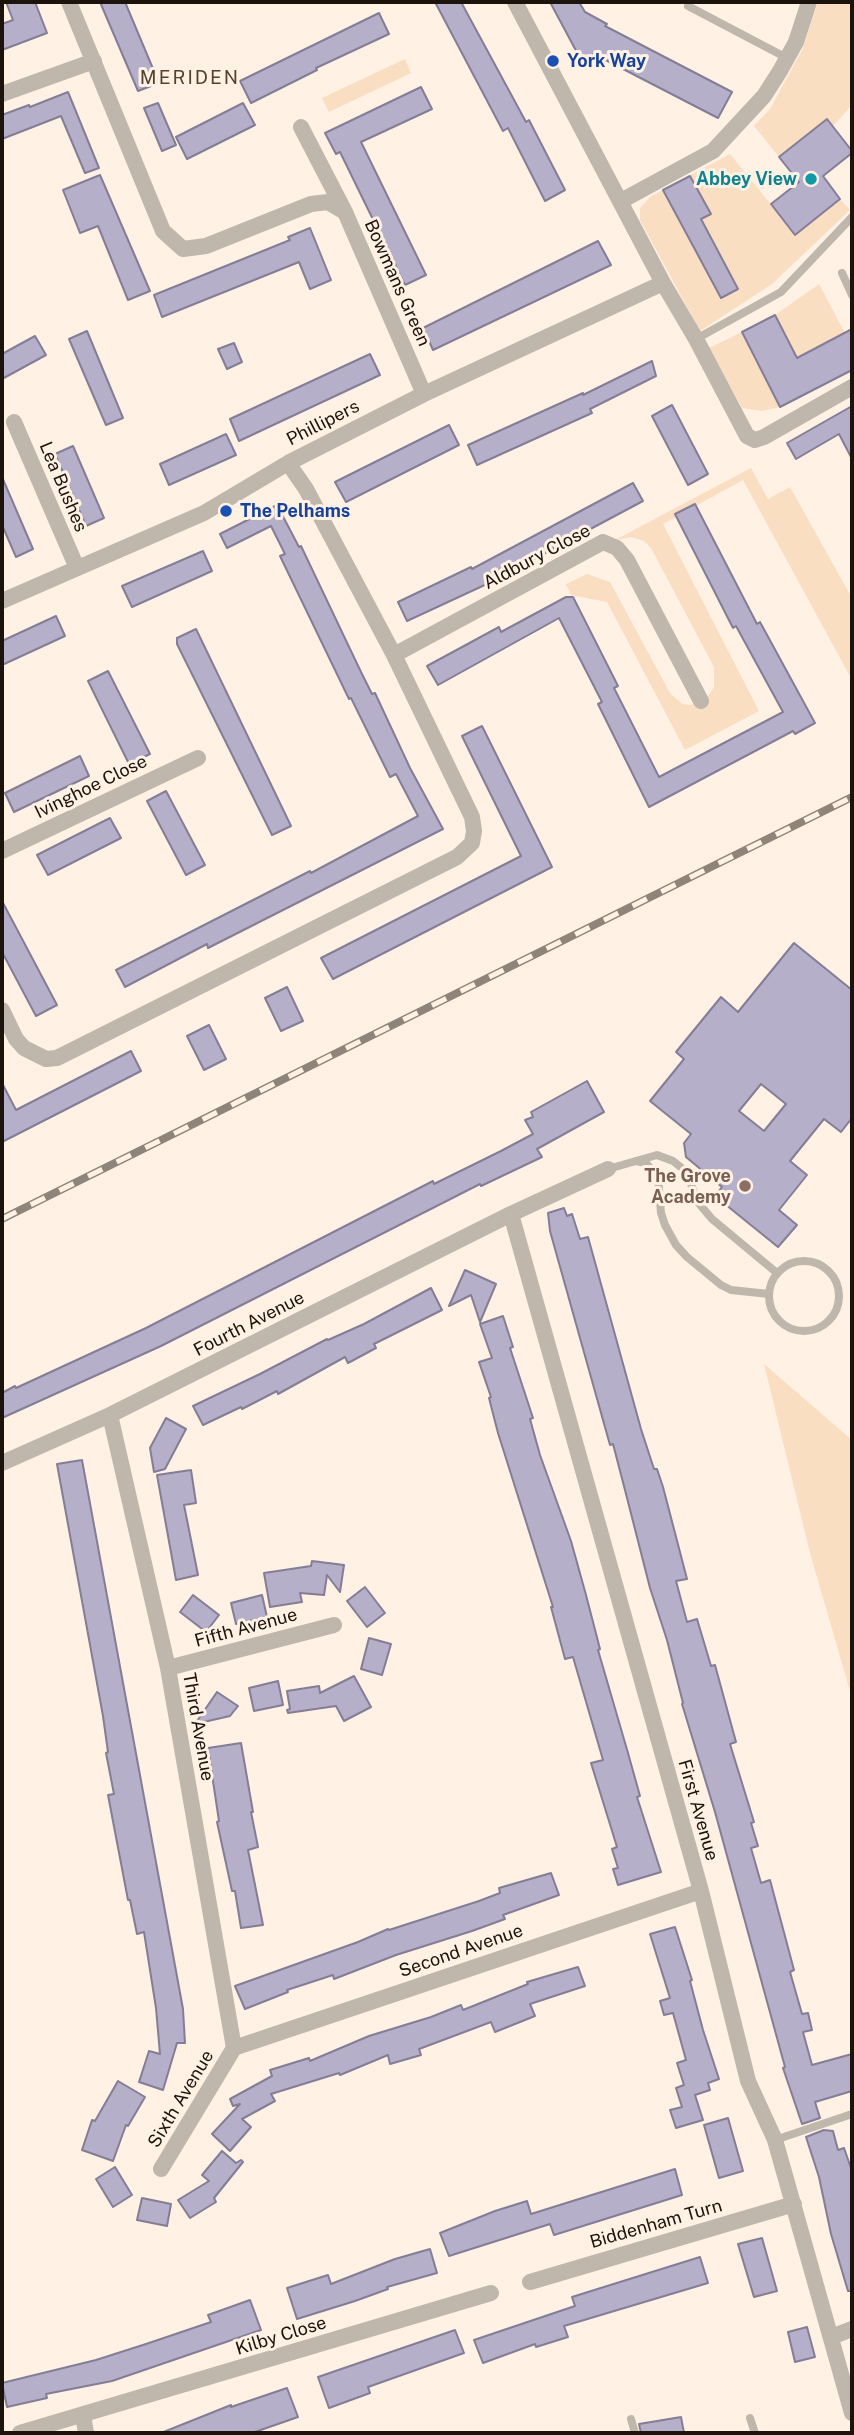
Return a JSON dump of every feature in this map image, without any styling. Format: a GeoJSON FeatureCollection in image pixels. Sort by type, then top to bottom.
{"type":"FeatureCollection","features":[{"type":"Feature","properties":{"kind":"street","name":"Bowmans Green"},"geometry":{"type":"LineString","coordinates":[[69,2],[163,231],[183,249],[206,246],[311,204],[328,202],[345,212],[424,394]]}},
{"type":"Feature","properties":{"kind":"street"},"geometry":{"type":"LineString","coordinates":[[515,2],[747,436],[755,440],[852,387]]}},
{"type":"Feature","properties":{"kind":"street"},"geometry":{"type":"LineString","coordinates":[[621,201],[713,151],[764,96],[796,42],[809,2]]}},
{"type":"Feature","properties":{"kind":"street"},"geometry":{"type":"LineString","coordinates":[[2,93],[94,61]]}},
{"type":"Feature","properties":{"kind":"street"},"geometry":{"type":"LineString","coordinates":[[301,127],[345,212]]}},
{"type":"Feature","properties":{"kind":"street","name":"Phillipers"},"geometry":{"type":"LineString","coordinates":[[2,601],[204,513],[288,463],[424,394],[663,283]]}},
{"type":"Feature","properties":{"kind":"street","name":"Lea Bushes"},"geometry":{"type":"LineString","coordinates":[[15,422],[77,568]]}},
{"type":"Feature","properties":{"kind":"street"},"geometry":{"type":"LineString","coordinates":[[2,1010],[16,1039],[24,1048],[46,1059],[57,1058],[457,857],[472,843],[472,817],[394,655],[306,489],[288,463]]}},
{"type":"Feature","properties":{"kind":"street","name":"Aldbury Close"},"geometry":{"type":"LineString","coordinates":[[394,655],[603,542],[617,548],[627,560],[701,701]]}},
{"type":"Feature","properties":{"kind":"street","name":"Ivinghoe Close"},"geometry":{"type":"LineString","coordinates":[[2,852],[198,758]]}},
{"type":"Feature","properties":{"kind":"street","name":"Fourth Avenue"},"geometry":{"type":"LineString","coordinates":[[2,1463],[110,1415],[511,1214],[607,1169]]}},
{"type":"Feature","properties":{"kind":"street","name":"First Avenue"},"geometry":{"type":"LineString","coordinates":[[511,1214],[701,1891],[748,2081],[775,2140],[852,2413]]}},
{"type":"Feature","properties":{"kind":"street","name":"Third Avenue"},"geometry":{"type":"LineString","coordinates":[[110,1415],[168,1668],[234,2048]]}},
{"type":"Feature","properties":{"kind":"street","name":"Fifth Avenue"},"geometry":{"type":"LineString","coordinates":[[168,1668],[334,1625]]}},
{"type":"Feature","properties":{"kind":"street","name":"Second Avenue"},"geometry":{"type":"LineString","coordinates":[[234,2048],[701,1891]]}},
{"type":"Feature","properties":{"kind":"street","name":"Sixth Avenue"},"geometry":{"type":"LineString","coordinates":[[161,2169],[234,2048]]}},
{"type":"Feature","properties":{"kind":"street","name":"Biddenham Turn"},"geometry":{"type":"LineString","coordinates":[[530,2281],[794,2204]]}},
{"type":"Feature","properties":{"kind":"street","name":"Kilby Close"},"geometry":{"type":"LineString","coordinates":[[20,2433],[491,2293]]}},
{"type":"Feature","properties":{"kind":"street"},"geometry":{"type":"LineString","coordinates":[[831,2337],[852,2329]]}},
{"type":"Feature","properties":{"kind":"street"},"geometry":{"type":"LineString","coordinates":[[83,2415],[86,2433]]}},
{"type":"Feature","properties":{"kind":"lane"},"geometry":{"type":"LineString","coordinates":[[688,6],[787,58]]}},
{"type":"Feature","properties":{"kind":"lane"},"geometry":{"type":"LineString","coordinates":[[696,340],[781,292],[852,217]]}},
{"type":"Feature","properties":{"kind":"lane"},"geometry":{"type":"LineString","coordinates":[[842,273],[852,295]]}},
{"type":"Feature","properties":{"kind":"lane"},"geometry":{"type":"LineString","coordinates":[[607,1169],[657,1155],[673,1161],[683,1169],[690,1180],[696,1200],[712,1219],[777,1273]]}},
{"type":"Feature","properties":{"kind":"lane"},"geometry":{"type":"LineString","coordinates":[[636,1161],[646,1163],[658,1177],[661,1213],[665,1225],[676,1245],[687,1257],[720,1285],[731,1290],[769,1294]]}},
{"type":"Feature","properties":{"kind":"lane"},"geometry":{"type":"LineString","coordinates":[[807,1260],[828,1269],[839,1289],[839,1301],[828,1322],[807,1331],[784,1325],[776,1317],[769,1294],[777,1273],[786,1265],[807,1260]]}},
{"type":"Feature","properties":{"kind":"lane"},"geometry":{"type":"LineString","coordinates":[[775,2140],[852,2113]]}},
{"type":"Feature","properties":{"kind":"lane"},"geometry":{"type":"LineString","coordinates":[[750,2418],[755,2433]]}},
{"type":"Feature","properties":{"kind":"lane"},"geometry":{"type":"LineString","coordinates":[[631,2419],[635,2433]]}},
{"type":"Feature","properties":{"kind":"shaded area"},"geometry":{"type":"Polygon","coordinates":[[[818,2],[852,2],[852,105],[833,126],[827,120],[779,157],[754,126],[770,109],[802,50],[818,2]]]}},
{"type":"Feature","properties":{"kind":"shaded area"},"geometry":{"type":"Polygon","coordinates":[[[405,59],[411,73],[329,112],[322,98],[405,59]]]}},
{"type":"Feature","properties":{"kind":"shaded area"},"geometry":{"type":"Polygon","coordinates":[[[730,154],[795,234],[840,199],[850,210],[772,284],[700,331],[640,220],[640,208],[650,197],[730,154]]]}},
{"type":"Feature","properties":{"kind":"shaded area"},"geometry":{"type":"Polygon","coordinates":[[[819,284],[845,333],[797,358],[775,315],[819,284]]]}},
{"type":"Feature","properties":{"kind":"shaded area"},"geometry":{"type":"Polygon","coordinates":[[[742,332],[780,407],[762,411],[742,408],[709,348],[742,332]]]}},
{"type":"Feature","properties":{"kind":"shaded area"},"geometry":{"type":"Polygon","coordinates":[[[751,468],[768,499],[790,487],[852,598],[852,680],[743,480],[663,524],[759,711],[685,750],[607,602],[571,595],[566,584],[587,574],[610,582],[670,693],[682,704],[691,705],[701,701],[714,687],[714,667],[651,548],[644,541],[631,537],[613,541],[751,468]]]}},
{"type":"Feature","properties":{"kind":"shaded area"},"geometry":{"type":"Polygon","coordinates":[[[764,1364],[852,1440],[852,1698],[810,1553],[764,1364]]]}},
{"type":"Feature","properties":{"kind":"building"},"geometry":{"type":"Polygon","coordinates":[[[6,2],[35,2],[47,33],[2,50],[2,24],[13,20],[6,2]]]}},
{"type":"Feature","properties":{"kind":"building"},"geometry":{"type":"Polygon","coordinates":[[[100,2],[125,2],[159,83],[138,91],[100,2]]]}},
{"type":"Feature","properties":{"kind":"building"},"geometry":{"type":"Polygon","coordinates":[[[435,2],[461,2],[526,122],[529,120],[565,190],[545,201],[508,128],[503,131],[435,2]]]}},
{"type":"Feature","properties":{"kind":"building"},"geometry":{"type":"Polygon","coordinates":[[[550,2],[579,2],[585,12],[607,24],[605,26],[732,92],[718,118],[594,54],[581,60],[550,2]]]}},
{"type":"Feature","properties":{"kind":"building"},"geometry":{"type":"Polygon","coordinates":[[[379,13],[389,34],[316,68],[317,70],[251,103],[240,81],[379,13]]]}},
{"type":"Feature","properties":{"kind":"building"},"geometry":{"type":"Polygon","coordinates":[[[421,87],[432,109],[361,142],[426,275],[405,285],[340,152],[336,154],[325,133],[421,87]]]}},
{"type":"Feature","properties":{"kind":"building"},"geometry":{"type":"Polygon","coordinates":[[[68,92],[99,168],[85,173],[61,116],[2,139],[2,115],[68,92]]]}},
{"type":"Feature","properties":{"kind":"building"},"geometry":{"type":"Polygon","coordinates":[[[158,103],[176,145],[162,151],[144,108],[158,103]]]}},
{"type":"Feature","properties":{"kind":"building"},"geometry":{"type":"Polygon","coordinates":[[[243,103],[255,125],[187,159],[176,137],[243,103]]]}},
{"type":"Feature","properties":{"kind":"building","name":"Abbey View"},"geometry":{"type":"Polygon","coordinates":[[[827,119],[852,151],[823,176],[840,199],[795,235],[771,204],[799,182],[779,157],[827,119]]]}},
{"type":"Feature","properties":{"kind":"building"},"geometry":{"type":"Polygon","coordinates":[[[100,175],[150,291],[128,300],[98,226],[80,233],[63,190],[100,175]]]}},
{"type":"Feature","properties":{"kind":"building"},"geometry":{"type":"Polygon","coordinates":[[[690,176],[711,214],[701,219],[738,289],[721,298],[663,190],[690,176]]]}},
{"type":"Feature","properties":{"kind":"building"},"geometry":{"type":"Polygon","coordinates":[[[310,228],[331,280],[310,289],[299,262],[162,317],[154,295],[290,240],[288,237],[310,228]]]}},
{"type":"Feature","properties":{"kind":"building"},"geometry":{"type":"Polygon","coordinates":[[[598,241],[611,265],[433,350],[423,328],[598,241]]]}},
{"type":"Feature","properties":{"kind":"building"},"geometry":{"type":"Polygon","coordinates":[[[775,315],[797,358],[852,329],[852,370],[780,407],[742,332],[775,315]]]}},
{"type":"Feature","properties":{"kind":"building"},"geometry":{"type":"Polygon","coordinates":[[[87,331],[123,418],[106,425],[69,339],[87,331]]]}},
{"type":"Feature","properties":{"kind":"building"},"geometry":{"type":"Polygon","coordinates":[[[35,336],[46,355],[2,379],[2,354],[35,336]]]}},
{"type":"Feature","properties":{"kind":"building"},"geometry":{"type":"Polygon","coordinates":[[[234,343],[242,362],[227,369],[218,349],[234,343]]]}},
{"type":"Feature","properties":{"kind":"building"},"geometry":{"type":"Polygon","coordinates":[[[370,354],[380,375],[239,441],[230,419],[370,354]]]}},
{"type":"Feature","properties":{"kind":"building"},"geometry":{"type":"Polygon","coordinates":[[[652,361],[656,376],[590,409],[592,413],[477,465],[468,445],[583,395],[652,361]]]}},
{"type":"Feature","properties":{"kind":"building"},"geometry":{"type":"Polygon","coordinates":[[[672,405],[708,474],[688,485],[652,416],[672,405]]]}},
{"type":"Feature","properties":{"kind":"building"},"geometry":{"type":"Polygon","coordinates":[[[852,406],[852,459],[839,434],[796,459],[787,443],[852,406]]]}},
{"type":"Feature","properties":{"kind":"building"},"geometry":{"type":"Polygon","coordinates":[[[449,425],[459,445],[346,502],[335,482],[449,425]]]}},
{"type":"Feature","properties":{"kind":"building"},"geometry":{"type":"Polygon","coordinates":[[[226,434],[236,455],[169,485],[160,464],[226,434]]]}},
{"type":"Feature","properties":{"kind":"building"},"geometry":{"type":"Polygon","coordinates":[[[73,446],[104,518],[86,526],[55,454],[73,446]]]}},
{"type":"Feature","properties":{"kind":"building"},"geometry":{"type":"Polygon","coordinates":[[[2,477],[33,549],[16,557],[2,525],[2,477]]]}},
{"type":"Feature","properties":{"kind":"building"},"geometry":{"type":"Polygon","coordinates":[[[633,483],[643,501],[489,583],[407,621],[398,602],[471,567],[472,569],[633,483]]]}},
{"type":"Feature","properties":{"kind":"building"},"geometry":{"type":"Polygon","coordinates":[[[695,504],[757,624],[760,622],[815,723],[795,734],[793,731],[649,807],[598,704],[602,702],[559,618],[438,685],[427,666],[499,627],[501,632],[566,597],[573,597],[618,686],[614,688],[659,777],[783,712],[736,626],[733,628],[675,514],[695,504]]]}},
{"type":"Feature","properties":{"kind":"building"},"geometry":{"type":"Polygon","coordinates":[[[277,505],[299,547],[301,546],[372,694],[375,693],[410,768],[443,829],[125,987],[116,970],[310,871],[311,873],[418,816],[396,774],[390,777],[351,698],[349,699],[280,556],[285,554],[271,526],[227,548],[220,534],[277,505]]]}},
{"type":"Feature","properties":{"kind":"building"},"geometry":{"type":"Polygon","coordinates":[[[203,551],[212,571],[132,607],[122,586],[203,551]]]}},
{"type":"Feature","properties":{"kind":"building"},"geometry":{"type":"Polygon","coordinates":[[[56,616],[65,636],[2,665],[2,641],[56,616]]]}},
{"type":"Feature","properties":{"kind":"building"},"geometry":{"type":"Polygon","coordinates":[[[196,629],[291,826],[272,835],[177,644],[177,638],[196,629]]]}},
{"type":"Feature","properties":{"kind":"building"},"geometry":{"type":"Polygon","coordinates":[[[108,671],[150,754],[129,764],[88,681],[108,671]]]}},
{"type":"Feature","properties":{"kind":"building"},"geometry":{"type":"Polygon","coordinates":[[[482,726],[552,867],[333,979],[321,958],[521,856],[462,736],[482,726]]]}},
{"type":"Feature","properties":{"kind":"building"},"geometry":{"type":"Polygon","coordinates":[[[80,756],[89,776],[14,812],[5,793],[80,756]]]}},
{"type":"Feature","properties":{"kind":"building"},"geometry":{"type":"Polygon","coordinates":[[[166,791],[205,865],[186,875],[147,801],[166,791]]]}},
{"type":"Feature","properties":{"kind":"building"},"geometry":{"type":"Polygon","coordinates":[[[110,818],[121,838],[48,875],[37,855],[110,818]]]}},
{"type":"Feature","properties":{"kind":"building"},"geometry":{"type":"Polygon","coordinates":[[[2,901],[57,1005],[36,1016],[2,952],[2,901]]]}},
{"type":"Feature","properties":{"kind":"building"},"geometry":{"type":"Polygon","coordinates":[[[794,943],[852,990],[852,1118],[841,1132],[824,1119],[790,1161],[807,1175],[779,1210],[797,1225],[778,1247],[715,1196],[722,1187],[686,1157],[684,1143],[691,1134],[650,1101],[684,1059],[676,1052],[721,997],[738,1012],[794,943]],[[761,1084],[739,1111],[764,1131],[786,1104],[761,1084]]]}},
{"type":"Feature","properties":{"kind":"building"},"geometry":{"type":"Polygon","coordinates":[[[287,987],[303,1021],[281,1031],[265,998],[287,987]]]}},
{"type":"Feature","properties":{"kind":"building"},"geometry":{"type":"Polygon","coordinates":[[[209,1025],[226,1059],[204,1070],[187,1036],[209,1025]]]}},
{"type":"Feature","properties":{"kind":"building"},"geometry":{"type":"Polygon","coordinates":[[[131,1051],[141,1071],[2,1142],[2,1083],[16,1110],[131,1051]]]}},
{"type":"Feature","properties":{"kind":"building"},"geometry":{"type":"Polygon","coordinates":[[[587,1081],[604,1112],[537,1149],[542,1157],[481,1186],[480,1184],[161,1346],[2,1418],[2,1393],[146,1328],[433,1181],[434,1184],[533,1134],[525,1120],[533,1117],[531,1112],[587,1081]]]}},
{"type":"Feature","properties":{"kind":"building"},"geometry":{"type":"Polygon","coordinates":[[[564,1208],[567,1216],[572,1214],[580,1239],[588,1237],[641,1429],[663,1487],[687,1579],[676,1581],[687,1622],[697,1619],[711,1666],[715,1665],[736,1742],[730,1744],[754,1822],[751,1823],[758,1846],[751,1848],[761,1883],[770,1880],[794,1970],[790,1972],[802,2014],[808,2013],[812,2030],[803,2032],[812,2065],[852,2054],[852,2091],[815,2102],[820,2118],[802,2124],[783,2068],[785,2067],[715,1812],[682,1704],[613,1444],[610,1445],[550,1231],[548,1213],[564,1208]]]}},
{"type":"Feature","properties":{"kind":"building"},"geometry":{"type":"Polygon","coordinates":[[[465,1270],[496,1284],[480,1322],[471,1295],[449,1306],[465,1270]]]}},
{"type":"Feature","properties":{"kind":"building"},"geometry":{"type":"Polygon","coordinates":[[[431,1288],[442,1310],[374,1344],[376,1348],[348,1363],[345,1357],[278,1394],[277,1391],[203,1425],[193,1406],[327,1339],[364,1324],[431,1288]]]}},
{"type":"Feature","properties":{"kind":"building"},"geometry":{"type":"Polygon","coordinates":[[[503,1316],[513,1347],[510,1348],[533,1418],[530,1419],[540,1455],[571,1541],[600,1649],[598,1650],[640,1796],[637,1797],[661,1872],[618,1885],[613,1869],[618,1868],[612,1849],[617,1847],[591,1763],[603,1760],[573,1657],[565,1659],[553,1607],[498,1433],[489,1398],[491,1397],[479,1362],[492,1358],[480,1324],[503,1316]]]}},
{"type":"Feature","properties":{"kind":"building"},"geometry":{"type":"Polygon","coordinates":[[[166,1418],[186,1429],[165,1469],[154,1472],[150,1448],[166,1418]]]}},
{"type":"Feature","properties":{"kind":"building"},"geometry":{"type":"Polygon","coordinates":[[[82,1460],[183,2009],[185,2043],[177,2043],[163,2090],[139,2082],[149,2051],[160,2054],[156,2008],[144,1932],[137,1934],[128,1900],[108,1795],[114,1794],[106,1753],[103,1716],[57,1464],[82,1460]]]}},
{"type":"Feature","properties":{"kind":"building"},"geometry":{"type":"Polygon","coordinates":[[[191,1470],[196,1503],[184,1505],[198,1575],[176,1580],[157,1475],[191,1470]]]}},
{"type":"Feature","properties":{"kind":"building"},"geometry":{"type":"Polygon","coordinates":[[[312,1561],[344,1565],[340,1592],[327,1575],[324,1595],[300,1593],[302,1602],[270,1607],[264,1573],[311,1566],[312,1561]]]}},
{"type":"Feature","properties":{"kind":"building"},"geometry":{"type":"Polygon","coordinates":[[[365,1587],[385,1613],[367,1627],[347,1601],[365,1587]]]}},
{"type":"Feature","properties":{"kind":"building"},"geometry":{"type":"Polygon","coordinates":[[[193,1595],[219,1615],[206,1632],[180,1612],[193,1595]]]}},
{"type":"Feature","properties":{"kind":"building"},"geometry":{"type":"Polygon","coordinates":[[[262,1595],[267,1617],[236,1624],[231,1603],[262,1595]]]}},
{"type":"Feature","properties":{"kind":"building"},"geometry":{"type":"Polygon","coordinates":[[[369,1638],[391,1644],[382,1675],[361,1669],[369,1638]]]}},
{"type":"Feature","properties":{"kind":"building"},"geometry":{"type":"Polygon","coordinates":[[[354,1676],[371,1707],[344,1721],[336,1706],[288,1713],[287,1710],[290,1709],[287,1691],[319,1686],[320,1693],[354,1676]]]}},
{"type":"Feature","properties":{"kind":"building"},"geometry":{"type":"Polygon","coordinates":[[[278,1681],[283,1705],[254,1711],[249,1688],[278,1681]]]}},
{"type":"Feature","properties":{"kind":"building"},"geometry":{"type":"Polygon","coordinates":[[[217,1692],[238,1706],[230,1716],[195,1724],[217,1692]]]}},
{"type":"Feature","properties":{"kind":"building"},"geometry":{"type":"Polygon","coordinates":[[[241,1743],[258,1847],[248,1850],[263,1925],[241,1928],[235,1891],[232,1891],[217,1822],[219,1821],[208,1748],[241,1743]]]}},
{"type":"Feature","properties":{"kind":"building"},"geometry":{"type":"Polygon","coordinates":[[[551,1873],[559,1895],[503,1915],[505,1919],[472,1931],[396,1955],[334,1979],[333,1975],[287,1990],[288,1992],[245,2009],[235,1986],[388,1929],[479,1901],[500,1893],[499,1888],[551,1873]]]}},
{"type":"Feature","properties":{"kind":"building"},"geometry":{"type":"Polygon","coordinates":[[[675,1927],[719,2079],[708,2083],[710,2090],[695,2095],[703,2120],[676,2128],[670,2110],[682,2107],[676,2088],[684,2085],[677,2063],[686,2060],[673,2013],[664,2015],[660,2001],[670,1998],[650,1934],[675,1927]]]}},
{"type":"Feature","properties":{"kind":"building"},"geometry":{"type":"Polygon","coordinates":[[[578,1967],[585,1986],[530,2004],[535,2016],[495,2032],[491,2022],[419,2049],[421,2055],[390,2064],[388,2055],[340,2075],[339,2073],[271,2094],[275,2101],[242,2119],[251,2127],[230,2151],[212,2134],[240,2104],[233,2106],[230,2099],[272,2076],[270,2070],[309,2058],[310,2061],[369,2036],[461,2005],[463,2010],[528,1984],[527,1982],[578,1967]]]}},
{"type":"Feature","properties":{"kind":"building"},"geometry":{"type":"Polygon","coordinates":[[[118,2081],[145,2097],[128,2126],[126,2125],[113,2161],[82,2150],[92,2120],[95,2121],[118,2081]]]}},
{"type":"Feature","properties":{"kind":"building"},"geometry":{"type":"Polygon","coordinates":[[[728,2118],[743,2171],[719,2178],[704,2125],[728,2118]]]}},
{"type":"Feature","properties":{"kind":"building"},"geometry":{"type":"Polygon","coordinates":[[[824,2130],[833,2131],[838,2150],[844,2148],[852,2171],[852,2291],[848,2291],[806,2137],[824,2130]]]}},
{"type":"Feature","properties":{"kind":"building"},"geometry":{"type":"Polygon","coordinates":[[[222,2151],[236,2163],[241,2160],[243,2162],[214,2198],[216,2202],[190,2218],[178,2200],[209,2181],[202,2175],[222,2151]]]}},
{"type":"Feature","properties":{"kind":"building"},"geometry":{"type":"Polygon","coordinates":[[[115,2167],[132,2195],[113,2207],[96,2179],[115,2167]]]}},
{"type":"Feature","properties":{"kind":"building"},"geometry":{"type":"Polygon","coordinates":[[[675,2169],[682,2195],[554,2235],[550,2224],[449,2256],[440,2233],[527,2201],[531,2214],[675,2169]]]}},
{"type":"Feature","properties":{"kind":"building"},"geometry":{"type":"Polygon","coordinates":[[[142,2198],[171,2204],[167,2226],[137,2220],[142,2198]]]}},
{"type":"Feature","properties":{"kind":"building"},"geometry":{"type":"Polygon","coordinates":[[[762,2238],[777,2291],[754,2297],[738,2244],[762,2238]]]}},
{"type":"Feature","properties":{"kind":"building"},"geometry":{"type":"Polygon","coordinates":[[[430,2249],[437,2273],[387,2287],[388,2289],[355,2301],[297,2319],[287,2288],[328,2275],[331,2284],[395,2259],[430,2249]]]}},
{"type":"Feature","properties":{"kind":"building"},"geometry":{"type":"Polygon","coordinates":[[[700,2257],[708,2283],[564,2326],[568,2337],[536,2347],[535,2344],[483,2363],[474,2340],[575,2306],[572,2297],[700,2257]]]}},
{"type":"Feature","properties":{"kind":"building"},"geometry":{"type":"Polygon","coordinates":[[[250,2300],[261,2330],[112,2381],[46,2394],[47,2398],[7,2407],[2,2383],[96,2360],[146,2344],[211,2322],[208,2315],[250,2300]]]}},
{"type":"Feature","properties":{"kind":"building"},"geometry":{"type":"Polygon","coordinates":[[[807,2327],[815,2357],[795,2362],[788,2332],[807,2327]]]}},
{"type":"Feature","properties":{"kind":"building"},"geometry":{"type":"Polygon","coordinates":[[[455,2330],[464,2353],[368,2387],[370,2393],[329,2408],[318,2377],[455,2330]]]}},
{"type":"Feature","properties":{"kind":"building"},"geometry":{"type":"Polygon","coordinates":[[[287,2388],[298,2417],[252,2433],[161,2433],[231,2405],[287,2388]]]}},
{"type":"Feature","properties":{"kind":"building"},"geometry":{"type":"Polygon","coordinates":[[[681,2417],[684,2433],[641,2433],[639,2424],[681,2417]]]}},
{"type":"Feature","properties":{"kind":"railway"},"geometry":{"type":"LineString","coordinates":[[2,1219],[852,797]]}},
{"type":"Feature","properties":{"kind":"place","name":"York Way"},"geometry":{"type":"Point","coordinates":[553,61]}},
{"type":"Feature","properties":{"kind":"place","name":"Abbey View"},"geometry":{"type":"Point","coordinates":[811,179]}},
{"type":"Feature","properties":{"kind":"place","name":"The Pelhams"},"geometry":{"type":"Point","coordinates":[226,511]}},
{"type":"Feature","properties":{"kind":"place","name":"The Grove Academy"},"geometry":{"type":"Point","coordinates":[745,1186]}},
{"type":"Feature","properties":{"kind":"district","name":"MERIDEN"},"geometry":{"type":"Point","coordinates":[190,78]}}]}
